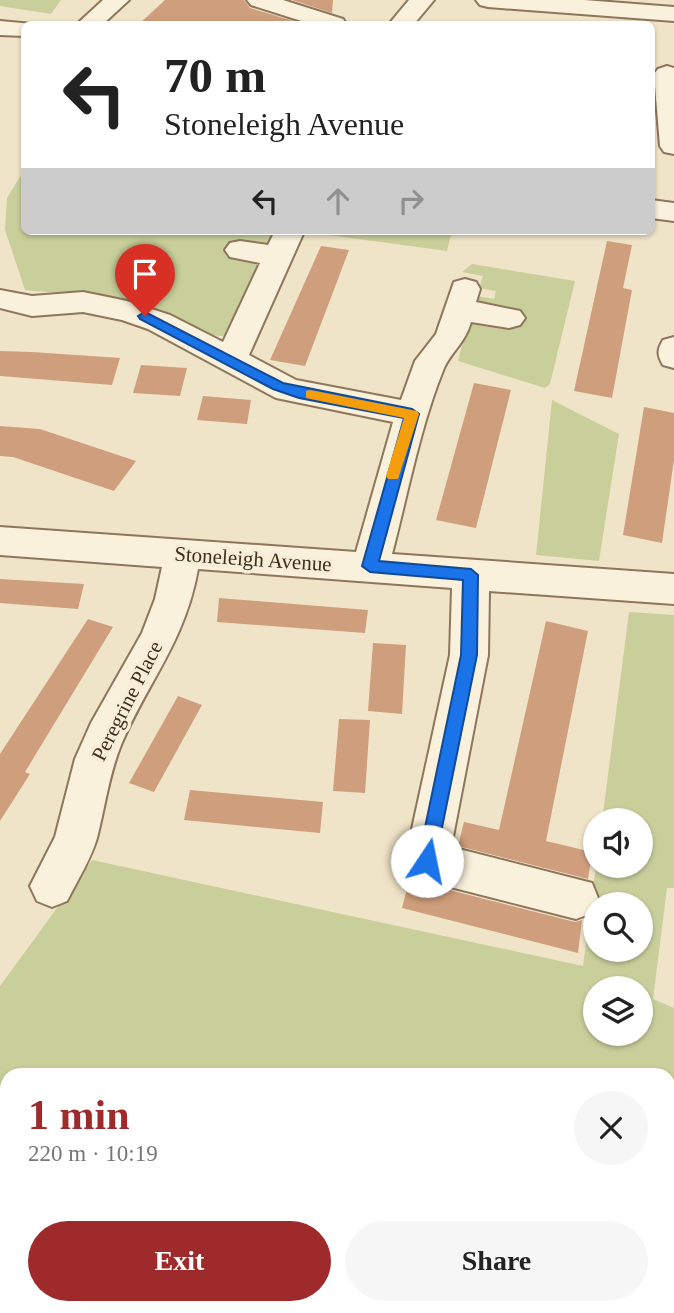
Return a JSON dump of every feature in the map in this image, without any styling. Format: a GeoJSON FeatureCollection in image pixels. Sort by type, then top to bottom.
{"type":"FeatureCollection","features":[{"type":"Feature","properties":{"kind":"street"},"geometry":{"type":"LineString","coordinates":[[92,21],[117,0]]}},
{"type":"Feature","properties":{"kind":"street"},"geometry":{"type":"LineString","coordinates":[[259,0],[325,21]]}},
{"type":"Feature","properties":{"kind":"street"},"geometry":{"type":"LineString","coordinates":[[404,21],[422,0]]}},
{"type":"Feature","properties":{"kind":"street"},"geometry":{"type":"LineString","coordinates":[[488,0],[574,4],[674,14]]}},
{"type":"Feature","properties":{"kind":"street"},"geometry":{"type":"LineString","coordinates":[[0,28],[21,29]]}},
{"type":"Feature","properties":{"kind":"street"},"geometry":{"type":"LineString","coordinates":[[664,73],[674,146]]}},
{"type":"Feature","properties":{"kind":"street"},"geometry":{"type":"LineString","coordinates":[[655,210],[674,212]]}},
{"type":"Feature","properties":{"kind":"street"},"geometry":{"type":"LineString","coordinates":[[230,359],[284,245],[240,250]]}},
{"type":"Feature","properties":{"kind":"street"},"geometry":{"type":"LineString","coordinates":[[3,299],[32,306],[91,303],[127,311],[159,323],[288,390],[412,414]]}},
{"type":"Feature","properties":{"kind":"street"},"geometry":{"type":"LineString","coordinates":[[370,566],[412,414],[427,370],[451,337],[462,299],[509,318]]}},
{"type":"Feature","properties":{"kind":"street"},"geometry":{"type":"LineString","coordinates":[[674,348],[674,357]]}},
{"type":"Feature","properties":{"kind":"street","name":"Stoneleigh Avenue"},"geometry":{"type":"LineString","coordinates":[[0,541],[674,589]]}},
{"type":"Feature","properties":{"kind":"street","name":"Peregrine Place"},"geometry":{"type":"LineString","coordinates":[[52,887],[75,841],[95,759],[105,735],[167,620],[183,554]]}},
{"type":"Feature","properties":{"kind":"street"},"geometry":{"type":"LineString","coordinates":[[471,575],[469,655],[427,861],[576,898]]}},
{"type":"Feature","properties":{"kind":"green space"},"geometry":{"type":"Polygon","coordinates":[[[0,0],[61,0],[51,14],[0,6],[0,0]]]}},
{"type":"Feature","properties":{"kind":"green space"},"geometry":{"type":"Polygon","coordinates":[[[21,175],[21,235],[279,235],[226,336],[216,335],[198,330],[164,312],[120,299],[85,293],[25,290],[5,230],[7,198],[21,175]]]}},
{"type":"Feature","properties":{"kind":"green space"},"geometry":{"type":"Polygon","coordinates":[[[329,235],[451,235],[447,251],[329,235]]]}},
{"type":"Feature","properties":{"kind":"green space"},"geometry":{"type":"Polygon","coordinates":[[[472,264],[575,281],[550,384],[545,388],[458,361],[467,326],[479,303],[477,296],[494,299],[496,291],[479,288],[483,276],[462,272],[472,264]]]}},
{"type":"Feature","properties":{"kind":"green space"},"geometry":{"type":"Polygon","coordinates":[[[552,400],[619,434],[599,561],[536,555],[552,400]]]}},
{"type":"Feature","properties":{"kind":"green space"},"geometry":{"type":"Polygon","coordinates":[[[629,612],[674,615],[674,888],[667,888],[653,999],[674,1008],[674,1068],[0,1068],[0,986],[92,860],[583,966],[584,962],[653,962],[653,892],[593,892],[594,878],[653,878],[653,808],[604,808],[629,612]]]}},
{"type":"Feature","properties":{"kind":"building"},"geometry":{"type":"Polygon","coordinates":[[[165,0],[244,0],[250,8],[294,21],[142,21],[165,0]]]}},
{"type":"Feature","properties":{"kind":"building"},"geometry":{"type":"Polygon","coordinates":[[[292,0],[333,0],[332,13],[292,0]]]}},
{"type":"Feature","properties":{"kind":"building"},"geometry":{"type":"Polygon","coordinates":[[[607,241],[632,245],[623,288],[632,290],[612,398],[574,391],[607,241]]]}},
{"type":"Feature","properties":{"kind":"building"},"geometry":{"type":"Polygon","coordinates":[[[321,246],[349,250],[305,366],[270,360],[321,246]]]}},
{"type":"Feature","properties":{"kind":"building"},"geometry":{"type":"Polygon","coordinates":[[[0,351],[120,358],[112,385],[0,376],[0,351]]]}},
{"type":"Feature","properties":{"kind":"building"},"geometry":{"type":"Polygon","coordinates":[[[141,365],[187,368],[180,396],[133,393],[141,365]]]}},
{"type":"Feature","properties":{"kind":"building"},"geometry":{"type":"Polygon","coordinates":[[[474,383],[511,390],[476,528],[436,520],[474,383]]]}},
{"type":"Feature","properties":{"kind":"building"},"geometry":{"type":"Polygon","coordinates":[[[203,396],[251,400],[247,424],[197,420],[203,396]]]}},
{"type":"Feature","properties":{"kind":"building"},"geometry":{"type":"Polygon","coordinates":[[[644,407],[674,413],[674,460],[662,543],[623,535],[644,407]]]}},
{"type":"Feature","properties":{"kind":"building"},"geometry":{"type":"Polygon","coordinates":[[[0,426],[40,429],[136,461],[114,491],[13,457],[0,456],[0,426]]]}},
{"type":"Feature","properties":{"kind":"building"},"geometry":{"type":"Polygon","coordinates":[[[0,579],[84,584],[78,609],[0,603],[0,579]]]}},
{"type":"Feature","properties":{"kind":"building"},"geometry":{"type":"Polygon","coordinates":[[[219,598],[368,610],[365,633],[217,622],[219,598]]]}},
{"type":"Feature","properties":{"kind":"building"},"geometry":{"type":"Polygon","coordinates":[[[88,619],[113,627],[25,772],[30,774],[0,821],[0,754],[88,619]]]}},
{"type":"Feature","properties":{"kind":"building"},"geometry":{"type":"Polygon","coordinates":[[[546,621],[588,631],[546,841],[583,850],[583,878],[458,846],[464,822],[499,830],[546,621]]]}},
{"type":"Feature","properties":{"kind":"building"},"geometry":{"type":"Polygon","coordinates":[[[373,643],[406,645],[402,714],[368,711],[373,643]]]}},
{"type":"Feature","properties":{"kind":"building"},"geometry":{"type":"Polygon","coordinates":[[[178,696],[202,705],[154,792],[129,783],[178,696]]]}},
{"type":"Feature","properties":{"kind":"building"},"geometry":{"type":"Polygon","coordinates":[[[339,719],[370,720],[365,793],[333,791],[339,719]]]}},
{"type":"Feature","properties":{"kind":"building"},"geometry":{"type":"Polygon","coordinates":[[[190,790],[323,802],[320,833],[184,820],[190,790]]]}},
{"type":"Feature","properties":{"kind":"building"},"geometry":{"type":"Polygon","coordinates":[[[410,877],[426,884],[575,922],[582,920],[578,953],[402,908],[410,877]]]}},
{"type":"Feature","properties":{"kind":"slow traffic"},"geometry":{"type":"LineString","coordinates":[[310,395],[412,414],[393,476]]}},
{"type":"Feature","properties":{"kind":"route"},"geometry":{"type":"LineString","coordinates":[[145,316],[278,386],[299,393],[412,414],[385,503],[370,566],[471,575],[469,655],[427,861]]}}]}
